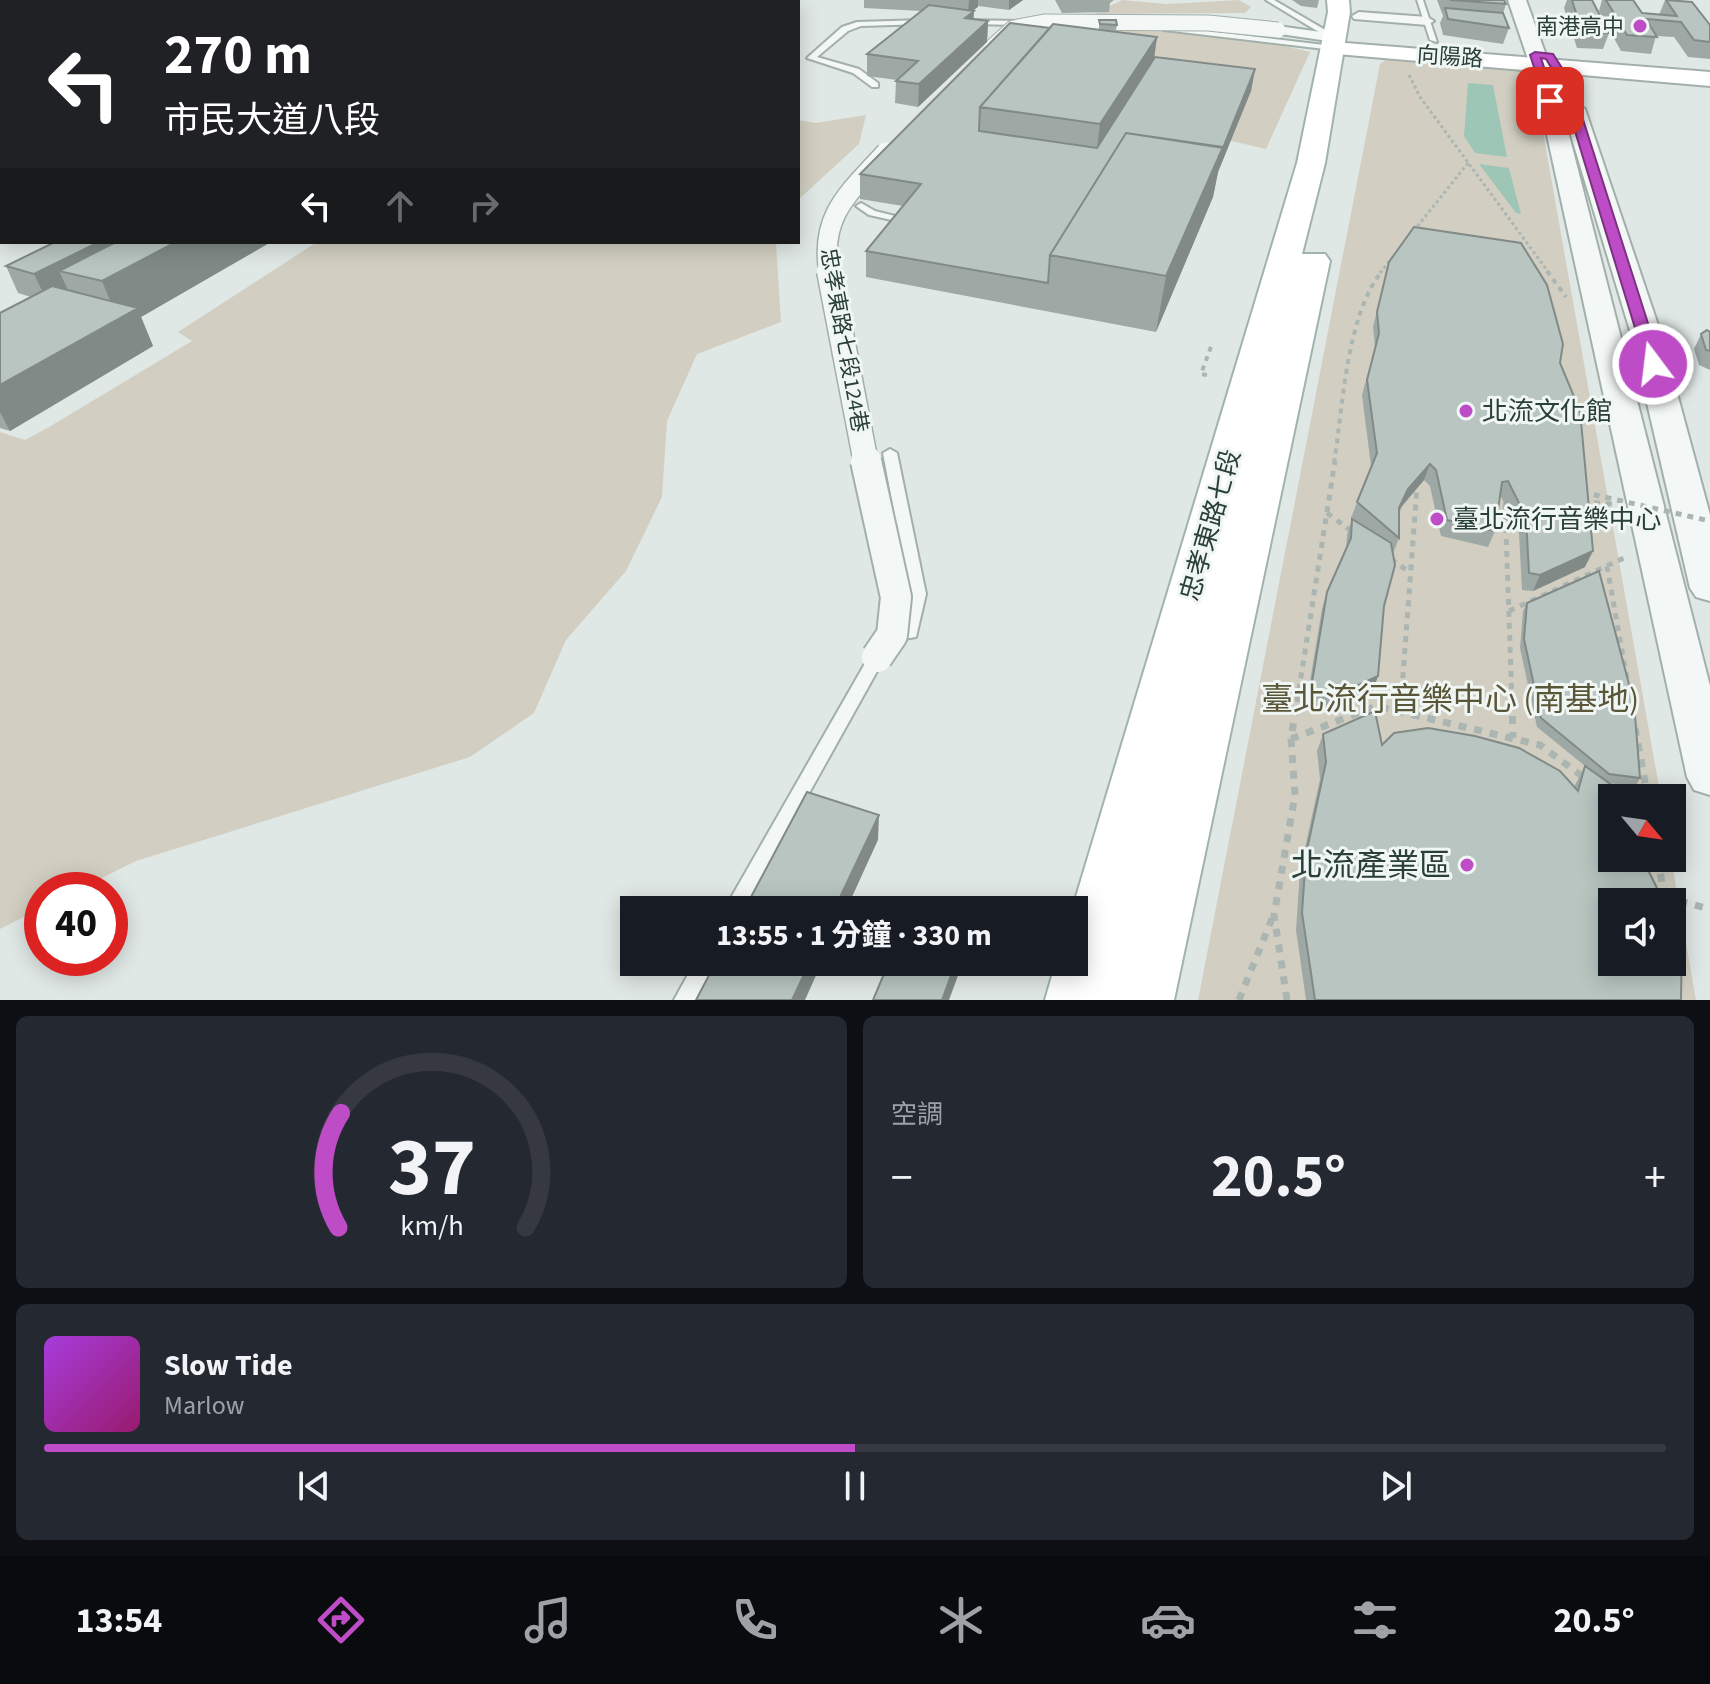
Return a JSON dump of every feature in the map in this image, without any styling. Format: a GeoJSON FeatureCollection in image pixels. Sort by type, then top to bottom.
{"type":"FeatureCollection","features":[{"type":"Feature","properties":{"kind":"main road"},"geometry":{"type":"LineString","coordinates":[[1338,0],[1350,32]]}},
{"type":"Feature","properties":{"kind":"main road","name":"向陽路"},"geometry":{"type":"LineString","coordinates":[[1350,32],[1544,60],[1710,79]]}},
{"type":"Feature","properties":{"kind":"main road","name":"忠孝東路七段"},"geometry":{"type":"LineString","coordinates":[[1078,1000],[1350,32]]}},
{"type":"Feature","properties":{"kind":"main road","name":"忠孝東路七段"},"geometry":{"type":"LineString","coordinates":[[1141,1000],[1335,167],[1350,32]]}},
{"type":"Feature","properties":{"kind":"main road","name":"向陽路"},"geometry":{"type":"LineString","coordinates":[[1544,60],[1710,70]]}},
{"type":"Feature","properties":{"kind":"street"},"geometry":{"type":"LineString","coordinates":[[1517,0],[1544,60],[1566,82],[1646,334],[1710,588]]}},
{"type":"Feature","properties":{"kind":"street"},"geometry":{"type":"LineString","coordinates":[[1533,0],[1555,122],[1710,777]]}},
{"type":"Feature","properties":{"kind":"street"},"geometry":{"type":"LineString","coordinates":[[973,63],[1013,28],[1044,22],[1181,22],[1350,32],[1427,21]]}},
{"type":"Feature","properties":{"kind":"street","name":"忠孝東路七段124巷"},"geometry":{"type":"LineString","coordinates":[[877,657],[892,635],[896,597],[850,390],[825,251],[828,225],[842,202],[896,141]]}},
{"type":"Feature","properties":{"kind":"lane"},"geometry":{"type":"LineString","coordinates":[[1269,0],[1350,32]]}},
{"type":"Feature","properties":{"kind":"lane"},"geometry":{"type":"LineString","coordinates":[[1420,0],[1434,40]]}},
{"type":"Feature","properties":{"kind":"lane"},"geometry":{"type":"LineString","coordinates":[[897,32],[908,22]]}},
{"type":"Feature","properties":{"kind":"lane"},"geometry":{"type":"LineString","coordinates":[[875,85],[856,71],[811,58],[845,29],[860,24],[936,22]]}},
{"type":"Feature","properties":{"kind":"lane"},"geometry":{"type":"LineString","coordinates":[[964,22],[1350,32]]}},
{"type":"Feature","properties":{"kind":"lane"},"geometry":{"type":"LineString","coordinates":[[983,31],[993,22]]}},
{"type":"Feature","properties":{"kind":"lane"},"geometry":{"type":"LineString","coordinates":[[1107,35],[1115,24]]}},
{"type":"Feature","properties":{"kind":"lane"},"geometry":{"type":"LineString","coordinates":[[856,71],[866,61]]}},
{"type":"Feature","properties":{"kind":"lane"},"geometry":{"type":"LineString","coordinates":[[861,206],[872,213],[919,222]]}},
{"type":"Feature","properties":{"kind":"lane"},"geometry":{"type":"LineString","coordinates":[[890,453],[918,594],[910,633],[892,635]]}},
{"type":"Feature","properties":{"kind":"lane"},"geometry":{"type":"LineString","coordinates":[[742,896],[877,657]]}},
{"type":"Feature","properties":{"kind":"lane"},"geometry":{"type":"LineString","coordinates":[[685,1000],[698,976]]}},
{"type":"Feature","properties":{"kind":"path"},"geometry":{"type":"LineString","coordinates":[[1402,66],[1566,297]]}},
{"type":"Feature","properties":{"kind":"path"},"geometry":{"type":"LineString","coordinates":[[1239,1000],[1274,915],[1295,795],[1291,739],[1355,333],[1375,280],[1407,235],[1468,163]]}},
{"type":"Feature","properties":{"kind":"path"},"geometry":{"type":"LineString","coordinates":[[1407,235],[1421,237]]}},
{"type":"Feature","properties":{"kind":"path"},"geometry":{"type":"LineString","coordinates":[[1521,253],[1535,255]]}},
{"type":"Feature","properties":{"kind":"path"},"geometry":{"type":"LineString","coordinates":[[1207,375],[1201,374],[1212,344]]}},
{"type":"Feature","properties":{"kind":"path"},"geometry":{"type":"LineString","coordinates":[[1400,712],[1417,487]]}},
{"type":"Feature","properties":{"kind":"path"},"geometry":{"type":"LineString","coordinates":[[1580,491],[1710,521]]}},
{"type":"Feature","properties":{"kind":"path"},"geometry":{"type":"LineString","coordinates":[[1581,502],[1612,504]]}},
{"type":"Feature","properties":{"kind":"path"},"geometry":{"type":"LineString","coordinates":[[1505,503],[1513,738]]}},
{"type":"Feature","properties":{"kind":"path"},"geometry":{"type":"LineString","coordinates":[[1327,513],[1363,539]]}},
{"type":"Feature","properties":{"kind":"path"},"geometry":{"type":"LineString","coordinates":[[1386,556],[1410,573]]}},
{"type":"Feature","properties":{"kind":"path"},"geometry":{"type":"LineString","coordinates":[[1509,611],[1624,558]]}},
{"type":"Feature","properties":{"kind":"path"},"geometry":{"type":"LineString","coordinates":[[1607,566],[1629,690]]}},
{"type":"Feature","properties":{"kind":"path"},"geometry":{"type":"LineString","coordinates":[[1291,739],[1376,706],[1540,745],[1588,781]]}},
{"type":"Feature","properties":{"kind":"path"},"geometry":{"type":"LineString","coordinates":[[1634,721],[1645,784]]}},
{"type":"Feature","properties":{"kind":"path"},"geometry":{"type":"LineString","coordinates":[[1686,904],[1707,908]]}},
{"type":"Feature","properties":{"kind":"path"},"geometry":{"type":"LineString","coordinates":[[1274,915],[1287,1000]]}},
{"type":"Feature","properties":{"kind":"green space"},"geometry":{"type":"Polygon","coordinates":[[[1122,0],[1166,4],[1239,0],[1251,7],[1245,13],[1094,14],[1122,0]]]}},
{"type":"Feature","properties":{"kind":"green space"},"geometry":{"type":"Polygon","coordinates":[[[1123,26],[1276,44],[1310,52],[1266,149],[1227,140],[1073,68],[1101,33],[1123,26]]]}},
{"type":"Feature","properties":{"kind":"green space","name":"臺北流行音樂中心 (南基地)"},"geometry":{"type":"Polygon","coordinates":[[[1389,57],[1532,70],[1659,784],[1598,784],[1598,872],[1673,872],[1676,888],[1598,888],[1598,976],[1686,976],[1686,943],[1696,1000],[1198,1000],[1380,64],[1389,57]]]}},
{"type":"Feature","properties":{"kind":"green space"},"geometry":{"type":"Polygon","coordinates":[[[866,115],[859,144],[800,198],[800,120],[816,123],[866,115]]]}},
{"type":"Feature","properties":{"kind":"green space"},"geometry":{"type":"Polygon","coordinates":[[[314,244],[776,244],[781,322],[697,354],[667,421],[662,497],[626,571],[566,640],[534,713],[470,757],[136,861],[114,872],[24,872],[24,917],[0,929],[0,432],[25,440],[192,341],[178,332],[314,244]]]}},
{"type":"Feature","properties":{"kind":"shaded area"},"geometry":{"type":"Polygon","coordinates":[[[1468,83],[1493,85],[1507,157],[1475,153],[1464,136],[1468,83]]]}},
{"type":"Feature","properties":{"kind":"shaded area"},"geometry":{"type":"Polygon","coordinates":[[[1479,164],[1509,168],[1521,214],[1516,213],[1479,164]]]}},
{"type":"Feature","properties":{"kind":"building"},"geometry":{"type":"Polygon","coordinates":[[[1450,0],[1504,0],[1506,4],[1450,0]]]}},
{"type":"Feature","properties":{"kind":"building"},"geometry":{"type":"Polygon","coordinates":[[[1572,0],[1592,0],[1609,33],[1582,32],[1572,0]]]}},
{"type":"Feature","properties":{"kind":"building"},"geometry":{"type":"Polygon","coordinates":[[[1606,0],[1633,0],[1642,13],[1677,16],[1666,0],[1692,2],[1710,25],[1710,42],[1694,40],[1681,22],[1646,19],[1657,37],[1627,35],[1606,0]]]}},
{"type":"Feature","properties":{"kind":"building"},"geometry":{"type":"Polygon","coordinates":[[[929,5],[974,11],[965,18],[988,21],[919,84],[896,81],[918,61],[867,54],[929,5]]]}},
{"type":"Feature","properties":{"kind":"building"},"geometry":{"type":"Polygon","coordinates":[[[1445,8],[1503,13],[1509,28],[1448,19],[1445,8]]]}},
{"type":"Feature","properties":{"kind":"building"},"geometry":{"type":"Polygon","coordinates":[[[1099,20],[1116,20],[1117,25],[1100,24],[1099,20]]]}},
{"type":"Feature","properties":{"kind":"building"},"geometry":{"type":"Polygon","coordinates":[[[1010,23],[1050,28],[980,107],[979,131],[1097,148],[1155,57],[1255,69],[1223,148],[1126,133],[1050,255],[1048,283],[866,251],[921,184],[860,174],[1010,23]]]}},
{"type":"Feature","properties":{"kind":"building"},"geometry":{"type":"Polygon","coordinates":[[[1053,24],[1157,37],[1100,124],[980,107],[1053,24]]]}},
{"type":"Feature","properties":{"kind":"building"},"geometry":{"type":"Polygon","coordinates":[[[1126,133],[1223,147],[1166,276],[1050,255],[1126,133]]]}},
{"type":"Feature","properties":{"kind":"building","name":"北流文化館"},"geometry":{"type":"Polygon","coordinates":[[[1414,227],[1521,243],[1547,285],[1563,344],[1560,363],[1580,411],[1593,551],[1540,575],[1529,573],[1526,517],[1508,481],[1502,482],[1495,531],[1447,520],[1436,470],[1430,464],[1408,489],[1399,508],[1399,538],[1357,502],[1377,453],[1367,380],[1379,333],[1377,312],[1389,262],[1414,227]]]}},
{"type":"Feature","properties":{"kind":"building"},"geometry":{"type":"Polygon","coordinates":[[[51,244],[95,244],[34,274],[6,266],[51,244]]]}},
{"type":"Feature","properties":{"kind":"building"},"geometry":{"type":"Polygon","coordinates":[[[112,244],[172,244],[102,281],[59,271],[112,244]]]}},
{"type":"Feature","properties":{"kind":"building"},"geometry":{"type":"Polygon","coordinates":[[[52,286],[138,308],[0,385],[0,313],[52,286]]]}},
{"type":"Feature","properties":{"kind":"building"},"geometry":{"type":"Polygon","coordinates":[[[1707,330],[1710,332],[1710,351],[1706,350],[1701,334],[1707,330]]]}},
{"type":"Feature","properties":{"kind":"building"},"geometry":{"type":"Polygon","coordinates":[[[1352,519],[1391,543],[1395,565],[1384,606],[1378,676],[1339,694],[1315,695],[1311,688],[1327,592],[1351,538],[1352,519]]]}},
{"type":"Feature","properties":{"kind":"building"},"geometry":{"type":"Polygon","coordinates":[[[1599,571],[1634,703],[1640,778],[1609,774],[1541,718],[1524,639],[1527,603],[1599,571]]]}},
{"type":"Feature","properties":{"kind":"building","name":"北流產業區"},"geometry":{"type":"Polygon","coordinates":[[[1375,711],[1382,745],[1394,733],[1428,728],[1475,736],[1519,748],[1560,771],[1578,791],[1585,766],[1610,784],[1598,784],[1598,872],[1649,872],[1657,888],[1598,888],[1598,976],[1681,976],[1681,1000],[1315,1000],[1302,913],[1306,854],[1326,762],[1323,734],[1375,711]]]}},
{"type":"Feature","properties":{"kind":"building"},"geometry":{"type":"Polygon","coordinates":[[[807,792],[879,815],[841,896],[751,896],[807,792]]]}},
{"type":"Feature","properties":{"kind":"building"},"geometry":{"type":"Polygon","coordinates":[[[709,976],[803,976],[792,1000],[696,1000],[709,976]]]}},
{"type":"Feature","properties":{"kind":"building"},"geometry":{"type":"Polygon","coordinates":[[[883,976],[951,976],[942,1000],[873,1000],[883,976]]]}},
{"type":"Feature","properties":{"kind":"place","name":"南港高中"},"geometry":{"type":"Point","coordinates":[1640,26]}},
{"type":"Feature","properties":{"kind":"place","name":"北流文化館"},"geometry":{"type":"Point","coordinates":[1466,411]}},
{"type":"Feature","properties":{"kind":"place","name":"臺北流行音樂中心"},"geometry":{"type":"Point","coordinates":[1437,519]}},
{"type":"Feature","properties":{"kind":"place","name":"北流產業區"},"geometry":{"type":"Point","coordinates":[1467,865]}},
{"type":"Feature","properties":{"kind":"route"},"geometry":{"type":"LineString","coordinates":[[1550,101],[1535,55],[1550,56],[1566,82],[1653,364]]}}]}
